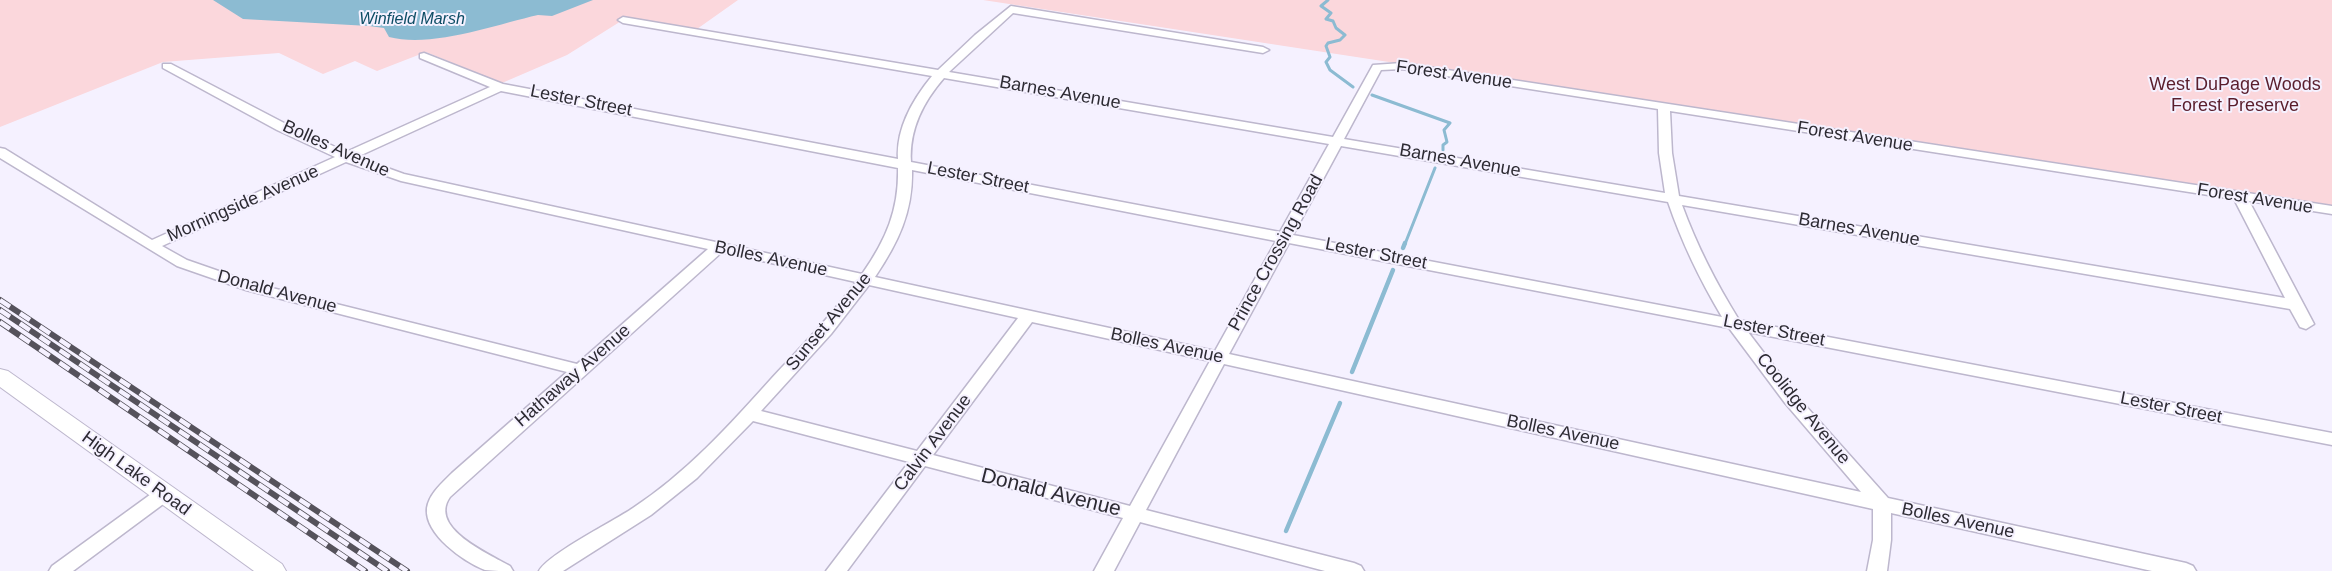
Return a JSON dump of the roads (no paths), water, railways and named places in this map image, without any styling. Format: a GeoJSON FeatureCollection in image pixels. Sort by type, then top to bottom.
{"type":"FeatureCollection","features":[{"type":"Feature","properties":{"kind":"street","name":"Sunset Avenue"},"geometry":{"type":"LineString","coordinates":[[549,571],[657,501],[697,467],[749,414],[839,315],[866,280],[889,243],[900,220],[905,200],[904,145],[913,114],[925,92],[942,73],[1011,9],[1263,50]]}},
{"type":"Feature","properties":{"kind":"street","name":"Barnes Avenue"},"geometry":{"type":"LineString","coordinates":[[623,20],[1338,140],[2296,305]]}},
{"type":"Feature","properties":{"kind":"street","name":"Lester Street"},"geometry":{"type":"LineString","coordinates":[[424,56],[500,87],[1286,236],[2332,439]]}},
{"type":"Feature","properties":{"kind":"street","name":"Bolles Avenue"},"geometry":{"type":"LineString","coordinates":[[167,66],[346,157],[401,177],[2186,571]]}},
{"type":"Feature","properties":{"kind":"street","name":"Forest Avenue"},"geometry":{"type":"LineString","coordinates":[[1378,67],[1402,66],[2332,210]]}},
{"type":"Feature","properties":{"kind":"street","name":"Prince Crossing Road"},"geometry":{"type":"LineString","coordinates":[[1104,571],[1378,67]]}},
{"type":"Feature","properties":{"kind":"street","name":"Morningside Avenue"},"geometry":{"type":"LineString","coordinates":[[151,246],[500,87]]}},
{"type":"Feature","properties":{"kind":"street","name":"Coolidge Avenue"},"geometry":{"type":"LineString","coordinates":[[1664,108],[1664,149],[1673,198],[1696,256],[1734,323],[1796,404],[1882,504]]}},
{"type":"Feature","properties":{"kind":"street","name":"Donald Avenue"},"geometry":{"type":"LineString","coordinates":[[0,152],[151,246],[182,263],[252,287],[580,370]]}},
{"type":"Feature","properties":{"kind":"street"},"geometry":{"type":"LineString","coordinates":[[2240,197],[2306,324]]}},
{"type":"Feature","properties":{"kind":"street","name":"Hathaway Avenue"},"geometry":{"type":"LineString","coordinates":[[502,571],[448,536],[441,528],[436,510],[439,500],[458,478],[718,248]]}},
{"type":"Feature","properties":{"kind":"street","name":"Calvin Avenue"},"geometry":{"type":"LineString","coordinates":[[836,571],[1029,315]]}},
{"type":"Feature","properties":{"kind":"street","name":"High Lake Road"},"geometry":{"type":"LineString","coordinates":[[0,376],[273,571]]}},
{"type":"Feature","properties":{"kind":"street","name":"Donald Avenue"},"geometry":{"type":"LineString","coordinates":[[749,414],[1354,571]]}},
{"type":"Feature","properties":{"kind":"street"},"geometry":{"type":"LineString","coordinates":[[59,571],[164,494]]}},
{"type":"Feature","properties":{"kind":"street"},"geometry":{"type":"LineString","coordinates":[[1877,571],[1882,540],[1882,504]]}},
{"type":"Feature","properties":{"kind":"water","name":"Winfield Marsh"},"geometry":{"type":"Polygon","coordinates":[[[213,0],[593,0],[552,16],[538,15],[443,38],[406,40],[389,37],[384,28],[369,26],[243,19],[213,0]]]}},
{"type":"Feature","properties":{"kind":"waterway"},"geometry":{"type":"LineString","coordinates":[[1328,0],[1321,6],[1331,13],[1326,19],[1333,21],[1336,28],[1345,35],[1340,40],[1328,43],[1326,46],[1330,57],[1326,62],[1330,70],[1353,87]]}},
{"type":"Feature","properties":{"kind":"waterway"},"geometry":{"type":"LineString","coordinates":[[1372,95],[1450,123],[1444,130],[1447,142],[1443,145],[1443,150]]}},
{"type":"Feature","properties":{"kind":"waterway"},"geometry":{"type":"LineString","coordinates":[[1405,244],[1435,168]]}},
{"type":"Feature","properties":{"kind":"waterway"},"geometry":{"type":"LineString","coordinates":[[1403,248],[1405,243]]}},
{"type":"Feature","properties":{"kind":"waterway"},"geometry":{"type":"LineString","coordinates":[[1352,372],[1393,270]]}},
{"type":"Feature","properties":{"kind":"waterway"},"geometry":{"type":"LineString","coordinates":[[1286,531],[1340,403]]}},
{"type":"Feature","properties":{"kind":"railway"},"geometry":{"type":"LineString","coordinates":[[0,300],[407,571]]}},
{"type":"Feature","properties":{"kind":"railway"},"geometry":{"type":"LineString","coordinates":[[0,310],[387,571]]}},
{"type":"Feature","properties":{"kind":"railway"},"geometry":{"type":"LineString","coordinates":[[0,322],[365,571]]}},
{"type":"Feature","properties":{"kind":"park label","name":"West DuPage Woods Forest Preserve"},"geometry":{"type":"Point","coordinates":[2235,95]}}]}
